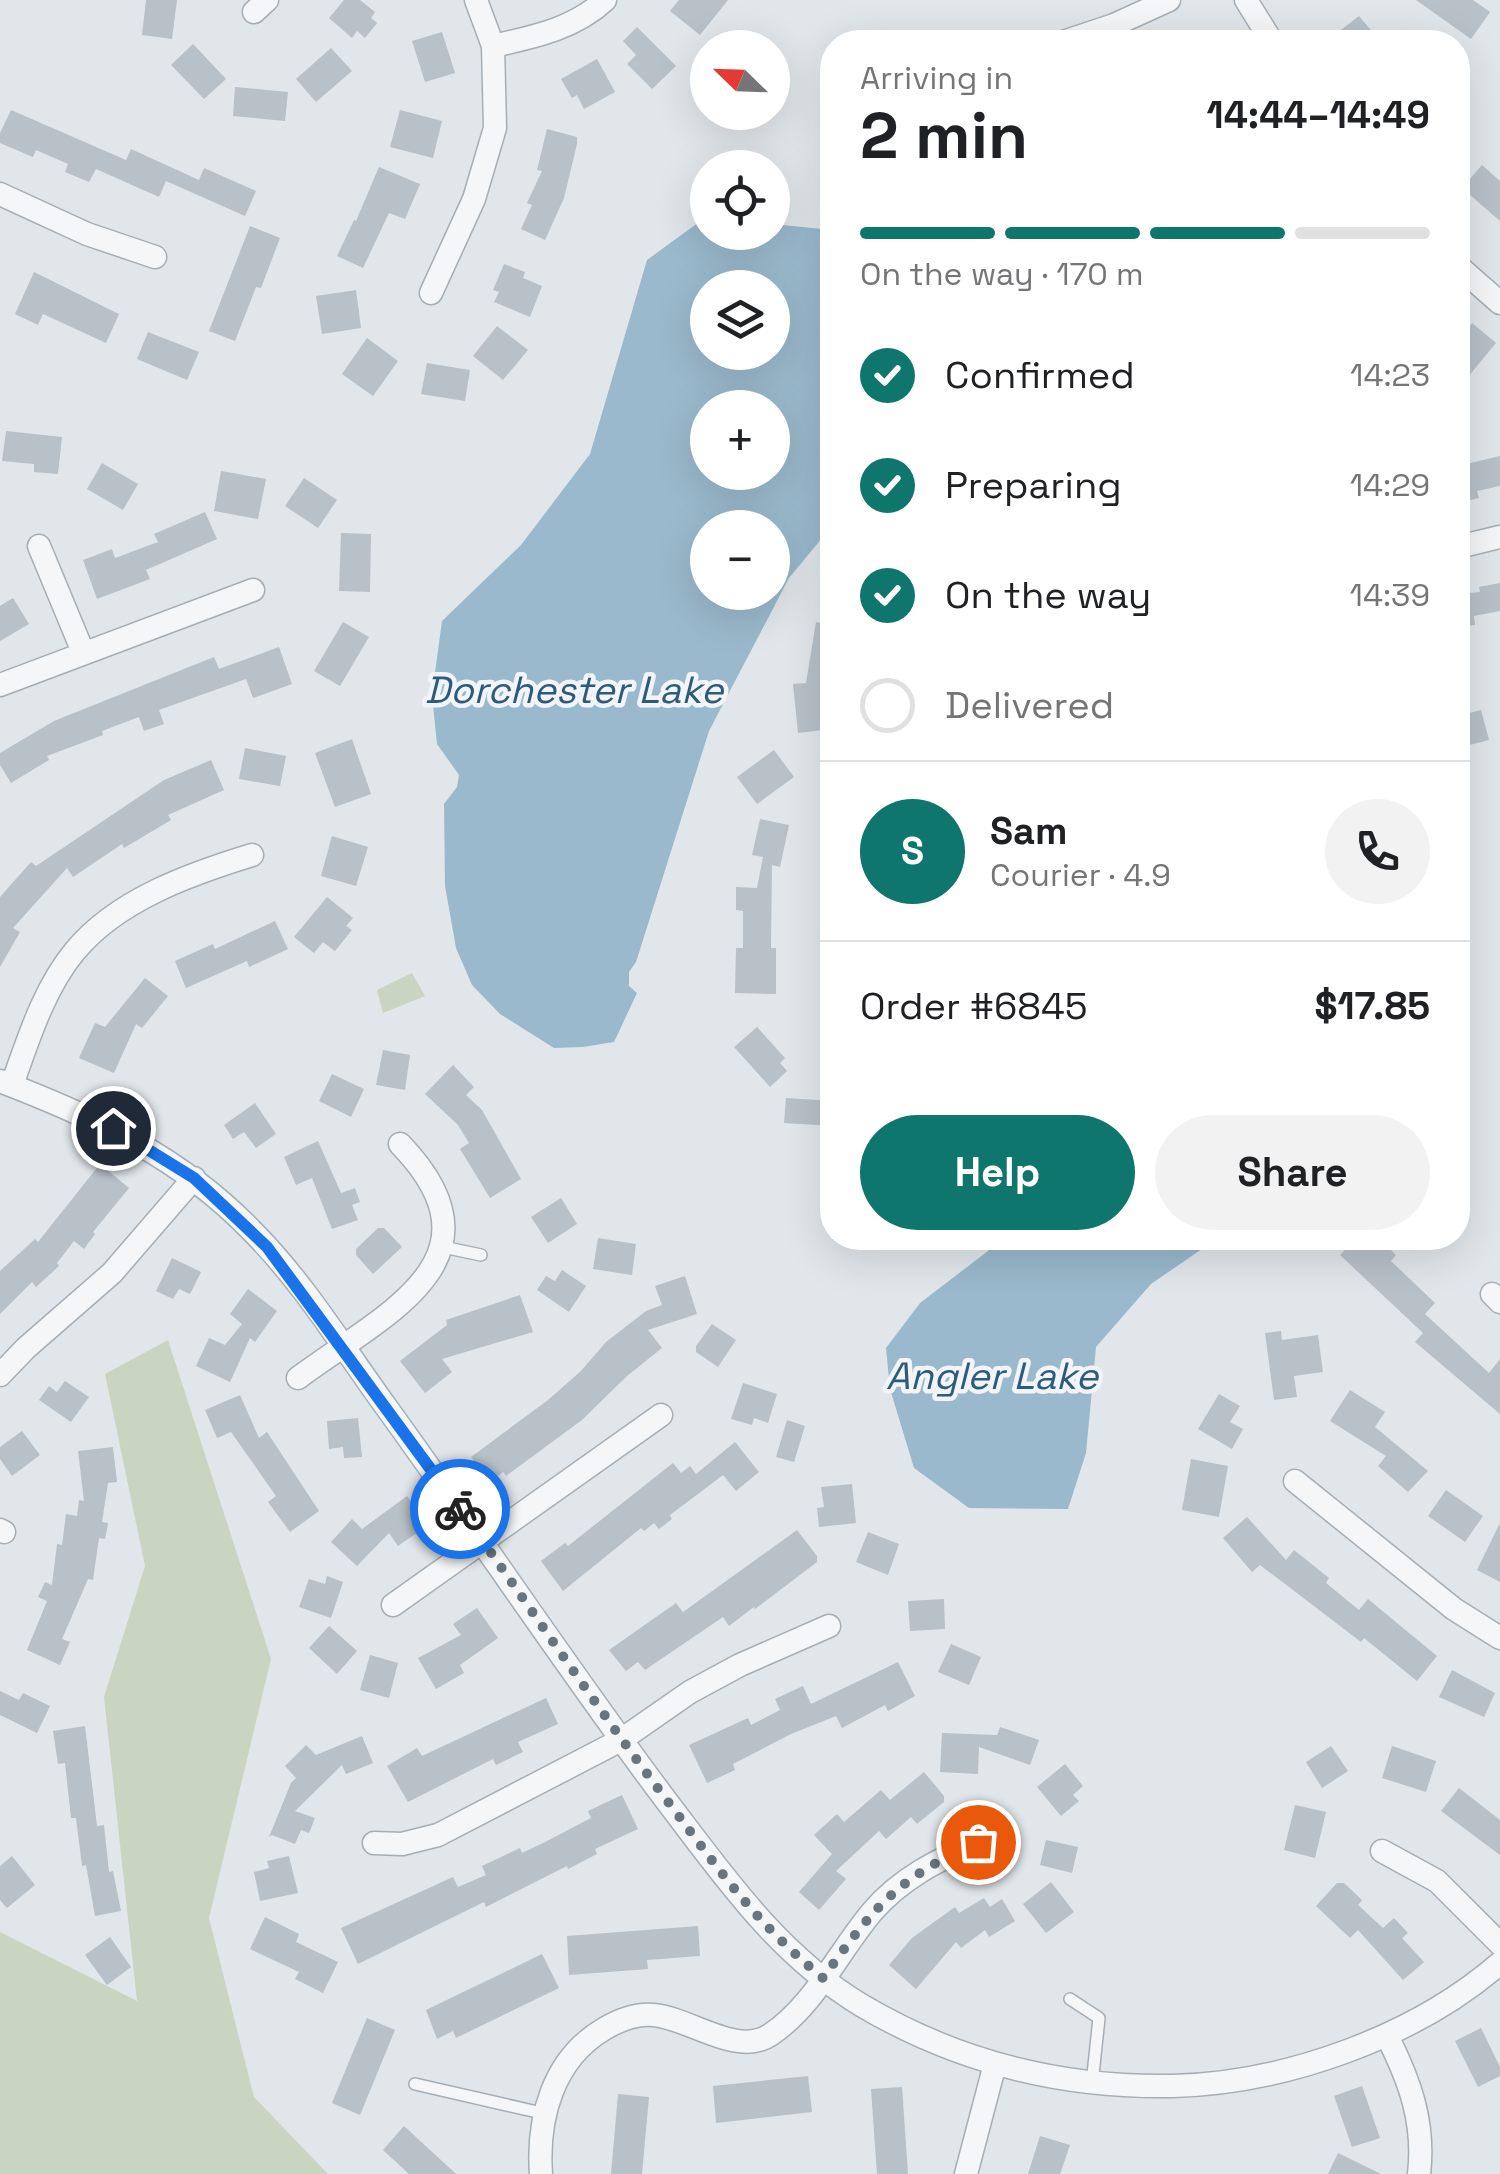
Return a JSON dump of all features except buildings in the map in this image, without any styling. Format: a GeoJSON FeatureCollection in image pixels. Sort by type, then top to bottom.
{"type":"FeatureCollection","features":[{"type":"Feature","properties":{"kind":"street"},"geometry":{"type":"LineString","coordinates":[[431,294],[474,200],[495,128],[493,46],[476,0]]}},
{"type":"Feature","properties":{"kind":"street"},"geometry":{"type":"LineString","coordinates":[[493,46],[553,30],[582,17],[605,0]]}},
{"type":"Feature","properties":{"kind":"street"},"geometry":{"type":"LineString","coordinates":[[1099,30],[1169,0]]}},
{"type":"Feature","properties":{"kind":"street"},"geometry":{"type":"LineString","coordinates":[[1246,0],[1265,30]]}},
{"type":"Feature","properties":{"kind":"street"},"geometry":{"type":"LineString","coordinates":[[0,194],[87,234],[156,257]]}},
{"type":"Feature","properties":{"kind":"street"},"geometry":{"type":"LineString","coordinates":[[1470,277],[1500,303]]}},
{"type":"Feature","properties":{"kind":"street"},"geometry":{"type":"LineString","coordinates":[[1470,544],[1500,537]]}},
{"type":"Feature","properties":{"kind":"street"},"geometry":{"type":"LineString","coordinates":[[39,546],[82,652]]}},
{"type":"Feature","properties":{"kind":"street"},"geometry":{"type":"LineString","coordinates":[[0,684],[253,590]]}},
{"type":"Feature","properties":{"kind":"street"},"geometry":{"type":"LineString","coordinates":[[252,855],[191,876],[132,906],[95,931],[66,962],[6,1083],[113,1128],[194,1178],[267,1247],[483,1541],[620,1740],[737,1896],[772,1934],[860,2004],[909,2029],[995,2064],[1092,2084],[1182,2086],[1230,2080],[1316,2060],[1387,2036],[1440,2006],[1500,1963]]}},
{"type":"Feature","properties":{"kind":"street"},"geometry":{"type":"LineString","coordinates":[[298,1378],[400,1306],[418,1289],[443,1247],[442,1218],[431,1180],[400,1144]]}},
{"type":"Feature","properties":{"kind":"street"},"geometry":{"type":"LineString","coordinates":[[0,1375],[112,1274],[194,1178]]}},
{"type":"Feature","properties":{"kind":"street"},"geometry":{"type":"LineString","coordinates":[[393,1605],[661,1416]]}},
{"type":"Feature","properties":{"kind":"street"},"geometry":{"type":"LineString","coordinates":[[1295,1480],[1454,1609],[1500,1638]]}},
{"type":"Feature","properties":{"kind":"street"},"geometry":{"type":"LineString","coordinates":[[374,1843],[402,1844],[438,1835],[620,1740],[690,1692],[740,1665],[829,1626]]}},
{"type":"Feature","properties":{"kind":"street"},"geometry":{"type":"LineString","coordinates":[[541,2174],[546,2114],[560,2071],[574,2051],[615,2023],[636,2016],[660,2016],[731,2039],[762,2040],[795,2012],[875,1909],[902,1883],[978,1842]]}},
{"type":"Feature","properties":{"kind":"street"},"geometry":{"type":"LineString","coordinates":[[1382,1851],[1437,1881],[1500,1944]]}},
{"type":"Feature","properties":{"kind":"street"},"geometry":{"type":"LineString","coordinates":[[1387,2036],[1417,2108],[1420,2174]]}},
{"type":"Feature","properties":{"kind":"street"},"geometry":{"type":"LineString","coordinates":[[966,2174],[995,2064]]}},
{"type":"Feature","properties":{"kind":"lane"},"geometry":{"type":"LineString","coordinates":[[443,1247],[481,1255]]}},
{"type":"Feature","properties":{"kind":"lane"},"geometry":{"type":"LineString","coordinates":[[1070,1999],[1099,2018],[1092,2084]]}},
{"type":"Feature","properties":{"kind":"lane"},"geometry":{"type":"LineString","coordinates":[[415,2084],[546,2114]]}},
{"type":"Feature","properties":{"kind":"green space"},"geometry":{"type":"Polygon","coordinates":[[[412,973],[425,996],[383,1013],[377,990],[412,973]]]}},
{"type":"Feature","properties":{"kind":"green space"},"geometry":{"type":"Polygon","coordinates":[[[168,1340],[271,1659],[209,1918],[254,2097],[328,2174],[0,2174],[0,1932],[137,2001],[104,1697],[145,1566],[105,1374],[168,1340]]]}},
{"type":"Feature","properties":{"kind":"water","name":"Dorchester Lake"},"geometry":{"type":"Polygon","coordinates":[[[790,226],[820,229],[820,541],[790,577],[790,510],[690,510],[690,610],[772,610],[709,731],[636,962],[629,972],[629,986],[637,993],[614,1042],[583,1047],[554,1048],[500,1014],[472,985],[456,948],[445,886],[444,804],[457,787],[459,775],[437,744],[432,695],[442,621],[521,545],[590,454],[647,260],[690,229],[690,250],[790,250],[790,226]]]}},
{"type":"Feature","properties":{"kind":"water","name":"Angler Lake"},"geometry":{"type":"Polygon","coordinates":[[[989,1250],[1201,1250],[1151,1284],[1096,1347],[1086,1453],[1068,1509],[969,1508],[914,1468],[890,1389],[886,1348],[920,1303],[989,1250]]]}},
{"type":"Feature","properties":{"kind":"way so far"},"geometry":{"type":"LineString","coordinates":[[460,1509],[620,1740],[737,1896],[772,1934],[823,1978],[875,1909],[902,1883],[978,1842]]}},
{"type":"Feature","properties":{"kind":"route"},"geometry":{"type":"LineString","coordinates":[[113,1128],[194,1178],[267,1247],[460,1509]]}}]}
